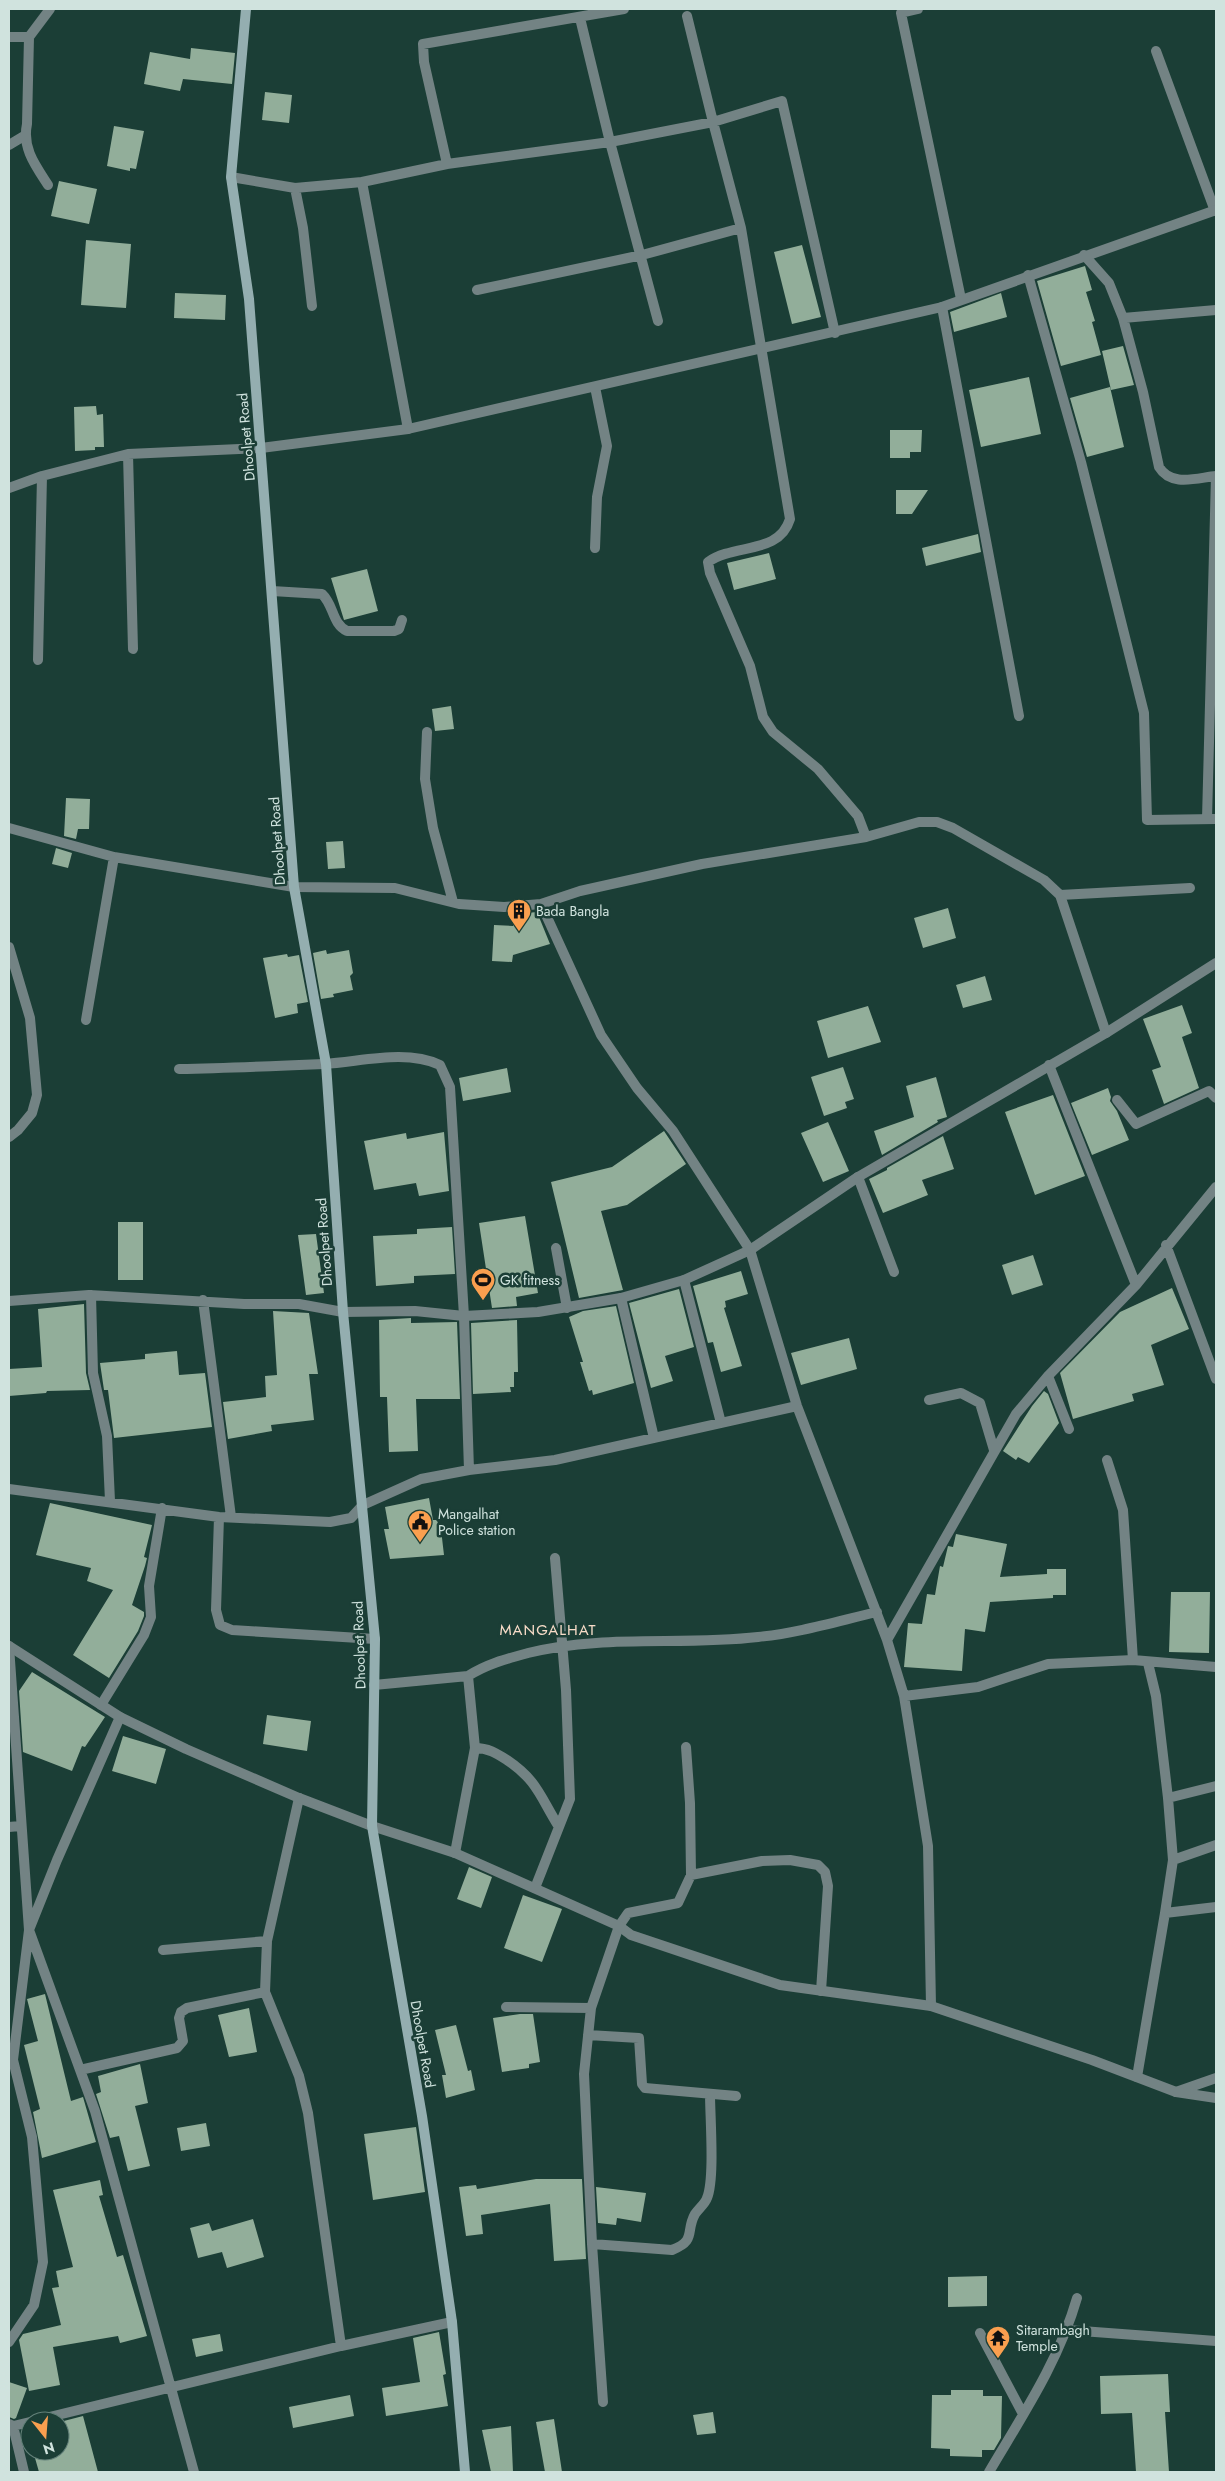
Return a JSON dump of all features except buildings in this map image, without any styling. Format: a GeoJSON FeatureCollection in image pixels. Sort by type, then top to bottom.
{"type":"FeatureCollection","features":[{"type":"Feature","properties":{"kind":"main road","name":"Dhoolpet Road"},"geometry":{"type":"LineString","coordinates":[[246,9],[231,177],[249,300],[294,887],[326,1064],[343,1312],[375,1639],[372,1826],[422,2116],[452,2322],[465,2472]]}},
{"type":"Feature","properties":{"kind":"street"},"geometry":{"type":"LineString","coordinates":[[48,185],[30,154],[24,136],[27,124],[29,37],[50,9]]}},
{"type":"Feature","properties":{"kind":"street"},"geometry":{"type":"LineString","coordinates":[[447,164],[424,62],[424,44],[624,9]]}},
{"type":"Feature","properties":{"kind":"street"},"geometry":{"type":"LineString","coordinates":[[918,9],[901,13],[961,299]]}},
{"type":"Feature","properties":{"kind":"street"},"geometry":{"type":"LineString","coordinates":[[687,16],[741,228],[760,350],[790,519],[786,531],[775,541],[718,555],[708,562],[710,573],[750,666],[764,717],[773,732],[818,769],[858,816],[866,837]]}},
{"type":"Feature","properties":{"kind":"street"},"geometry":{"type":"LineString","coordinates":[[580,18],[610,142],[642,255],[658,321]]}},
{"type":"Feature","properties":{"kind":"street"},"geometry":{"type":"LineString","coordinates":[[9,37],[29,37]]}},
{"type":"Feature","properties":{"kind":"street"},"geometry":{"type":"LineString","coordinates":[[9,488],[42,476],[128,454],[261,448],[408,429],[835,333],[942,307],[1084,255],[1216,210],[1156,51]]}},
{"type":"Feature","properties":{"kind":"street"},"geometry":{"type":"LineString","coordinates":[[231,177],[295,188],[362,182],[447,164],[610,142],[713,122],[782,101],[835,333]]}},
{"type":"Feature","properties":{"kind":"street"},"geometry":{"type":"LineString","coordinates":[[9,144],[24,136]]}},
{"type":"Feature","properties":{"kind":"street"},"geometry":{"type":"LineString","coordinates":[[362,182],[408,429]]}},
{"type":"Feature","properties":{"kind":"street"},"geometry":{"type":"LineString","coordinates":[[295,188],[303,228],[312,306]]}},
{"type":"Feature","properties":{"kind":"street"},"geometry":{"type":"LineString","coordinates":[[477,290],[642,255],[741,228]]}},
{"type":"Feature","properties":{"kind":"street"},"geometry":{"type":"LineString","coordinates":[[1028,275],[1081,462],[1144,713],[1148,820],[1212,819],[1216,476],[1176,480],[1164,476],[1159,467],[1143,392],[1123,318],[1109,283],[1084,255]]}},
{"type":"Feature","properties":{"kind":"street"},"geometry":{"type":"LineString","coordinates":[[942,307],[1019,716]]}},
{"type":"Feature","properties":{"kind":"street"},"geometry":{"type":"LineString","coordinates":[[1123,318],[1216,310]]}},
{"type":"Feature","properties":{"kind":"street"},"geometry":{"type":"LineString","coordinates":[[595,388],[607,446],[596,497],[596,548]]}},
{"type":"Feature","properties":{"kind":"street"},"geometry":{"type":"LineString","coordinates":[[128,454],[133,649]]}},
{"type":"Feature","properties":{"kind":"street"},"geometry":{"type":"LineString","coordinates":[[38,660],[42,476]]}},
{"type":"Feature","properties":{"kind":"street"},"geometry":{"type":"LineString","coordinates":[[272,591],[322,594],[327,598],[336,621],[341,628],[347,631],[394,631],[399,629],[402,620]]}},
{"type":"Feature","properties":{"kind":"street"},"geometry":{"type":"LineString","coordinates":[[427,732],[425,779],[434,828],[454,902]]}},
{"type":"Feature","properties":{"kind":"street"},"geometry":{"type":"LineString","coordinates":[[9,828],[114,857],[294,887],[395,888],[454,902],[504,907],[542,904],[580,890],[702,864],[866,837],[919,822],[937,822],[953,828],[1044,880],[1060,895],[1106,1034]]}},
{"type":"Feature","properties":{"kind":"street"},"geometry":{"type":"LineString","coordinates":[[86,1020],[114,857]]}},
{"type":"Feature","properties":{"kind":"street"},"geometry":{"type":"LineString","coordinates":[[1060,895],[1190,888]]}},
{"type":"Feature","properties":{"kind":"street"},"geometry":{"type":"LineString","coordinates":[[542,904],[601,1035],[637,1088],[673,1131],[750,1250],[796,1406],[888,1640],[904,1696],[928,1846],[930,2006]]}},
{"type":"Feature","properties":{"kind":"street"},"geometry":{"type":"LineString","coordinates":[[9,947],[30,1018],[37,1095],[32,1113],[18,1130],[9,1137]]}},
{"type":"Feature","properties":{"kind":"street"},"geometry":{"type":"LineString","coordinates":[[9,1301],[91,1295],[204,1300],[244,1304],[298,1304],[343,1312],[415,1312],[464,1316],[538,1312],[621,1298],[684,1280],[750,1250],[858,1177],[1049,1065],[1106,1034],[1216,963]]}},
{"type":"Feature","properties":{"kind":"street"},"geometry":{"type":"LineString","coordinates":[[179,1069],[326,1064],[407,1058],[426,1058],[440,1065],[450,1087],[464,1316],[469,1470]]}},
{"type":"Feature","properties":{"kind":"street"},"geometry":{"type":"LineString","coordinates":[[1049,1065],[1136,1285]]}},
{"type":"Feature","properties":{"kind":"street"},"geometry":{"type":"LineString","coordinates":[[1118,1100],[1136,1124],[1209,1091],[1216,1098]]}},
{"type":"Feature","properties":{"kind":"street"},"geometry":{"type":"LineString","coordinates":[[858,1177],[894,1272]]}},
{"type":"Feature","properties":{"kind":"street"},"geometry":{"type":"LineString","coordinates":[[888,1640],[1016,1414],[1048,1376],[1136,1285],[1166,1245],[1216,1186]]}},
{"type":"Feature","properties":{"kind":"street"},"geometry":{"type":"LineString","coordinates":[[1166,1245],[1216,1379]]}},
{"type":"Feature","properties":{"kind":"street"},"geometry":{"type":"LineString","coordinates":[[556,1248],[567,1308]]}},
{"type":"Feature","properties":{"kind":"street"},"geometry":{"type":"LineString","coordinates":[[684,1280],[721,1423]]}},
{"type":"Feature","properties":{"kind":"street"},"geometry":{"type":"LineString","coordinates":[[91,1295],[93,1373],[107,1436],[110,1501]]}},
{"type":"Feature","properties":{"kind":"street"},"geometry":{"type":"LineString","coordinates":[[621,1298],[654,1438]]}},
{"type":"Feature","properties":{"kind":"street"},"geometry":{"type":"LineString","coordinates":[[204,1300],[231,1517]]}},
{"type":"Feature","properties":{"kind":"street"},"geometry":{"type":"LineString","coordinates":[[1048,1376],[1069,1429]]}},
{"type":"Feature","properties":{"kind":"street"},"geometry":{"type":"LineString","coordinates":[[929,1400],[961,1393],[980,1403],[994,1450]]}},
{"type":"Feature","properties":{"kind":"street"},"geometry":{"type":"LineString","coordinates":[[9,1489],[219,1517],[330,1522],[351,1518],[363,1505],[421,1479],[469,1470],[555,1460],[796,1406]]}},
{"type":"Feature","properties":{"kind":"street"},"geometry":{"type":"LineString","coordinates":[[1106,1460],[1123,1510],[1133,1660]]}},
{"type":"Feature","properties":{"kind":"street"},"geometry":{"type":"LineString","coordinates":[[101,1705],[144,1635],[151,1617],[149,1586],[162,1508]]}},
{"type":"Feature","properties":{"kind":"street"},"geometry":{"type":"LineString","coordinates":[[219,1517],[216,1610],[220,1625],[232,1630],[375,1639]]}},
{"type":"Feature","properties":{"kind":"street"},"geometry":{"type":"LineString","coordinates":[[535,1888],[570,1799],[566,1690],[560,1645],[555,1558]]}},
{"type":"Feature","properties":{"kind":"street"},"geometry":{"type":"LineString","coordinates":[[374,1685],[468,1676],[487,1664],[560,1645],[625,1640],[692,1642],[759,1637],[815,1627],[877,1612]]}},
{"type":"Feature","properties":{"kind":"street"},"geometry":{"type":"LineString","coordinates":[[9,1646],[120,1717],[186,1749],[299,1798],[372,1826],[455,1853],[619,1926],[631,1935],[780,1985],[930,2006],[1176,2092],[1216,2098]]}},
{"type":"Feature","properties":{"kind":"street"},"geometry":{"type":"LineString","coordinates":[[9,1646],[20,1826],[29,1930],[11,2060],[32,2137],[43,2262],[34,2305],[9,2342]]}},
{"type":"Feature","properties":{"kind":"street"},"geometry":{"type":"LineString","coordinates":[[904,1696],[978,1687],[1048,1664],[1133,1660],[1148,1663],[1216,1667]]}},
{"type":"Feature","properties":{"kind":"street"},"geometry":{"type":"LineString","coordinates":[[1137,2077],[1173,1860],[1156,1696],[1148,1663]]}},
{"type":"Feature","properties":{"kind":"street"},"geometry":{"type":"LineString","coordinates":[[455,1853],[475,1748],[468,1676]]}},
{"type":"Feature","properties":{"kind":"street"},"geometry":{"type":"LineString","coordinates":[[120,1717],[57,1860],[29,1930],[94,2111],[194,2472]]}},
{"type":"Feature","properties":{"kind":"street"},"geometry":{"type":"LineString","coordinates":[[603,2402],[592,2244],[584,2074],[591,2008],[619,1926],[628,1914],[678,1903],[691,1875],[690,1803],[686,1746]]}},
{"type":"Feature","properties":{"kind":"street"},"geometry":{"type":"LineString","coordinates":[[475,1748],[486,1748],[526,1773],[543,1797],[559,1827]]}},
{"type":"Feature","properties":{"kind":"street"},"geometry":{"type":"LineString","coordinates":[[1168,1798],[1216,1786]]}},
{"type":"Feature","properties":{"kind":"street"},"geometry":{"type":"LineString","coordinates":[[299,1798],[268,1941],[265,1992],[299,2076],[308,2113],[340,2346]]}},
{"type":"Feature","properties":{"kind":"street"},"geometry":{"type":"LineString","coordinates":[[9,1827],[20,1826]]}},
{"type":"Feature","properties":{"kind":"street"},"geometry":{"type":"LineString","coordinates":[[1173,1860],[1216,1845]]}},
{"type":"Feature","properties":{"kind":"street"},"geometry":{"type":"LineString","coordinates":[[691,1875],[762,1861],[790,1860],[818,1865],[824,1872],[828,1886],[821,1991]]}},
{"type":"Feature","properties":{"kind":"street"},"geometry":{"type":"LineString","coordinates":[[1165,1913],[1216,1908]]}},
{"type":"Feature","properties":{"kind":"street"},"geometry":{"type":"LineString","coordinates":[[163,1950],[268,1941]]}},
{"type":"Feature","properties":{"kind":"street"},"geometry":{"type":"LineString","coordinates":[[80,2070],[177,2048],[183,2041],[179,2018],[181,2012],[186,2008],[265,1992]]}},
{"type":"Feature","properties":{"kind":"street"},"geometry":{"type":"LineString","coordinates":[[506,2007],[591,2008]]}},
{"type":"Feature","properties":{"kind":"street"},"geometry":{"type":"LineString","coordinates":[[588,2035],[639,2038],[642,2084],[645,2088],[736,2096]]}},
{"type":"Feature","properties":{"kind":"street"},"geometry":{"type":"LineString","coordinates":[[1176,2092],[1216,2078]]}},
{"type":"Feature","properties":{"kind":"street"},"geometry":{"type":"LineString","coordinates":[[592,2244],[672,2250],[683,2245],[690,2238],[696,2214],[707,2200],[711,2184],[710,2094]]}},
{"type":"Feature","properties":{"kind":"street"},"geometry":{"type":"LineString","coordinates":[[989,2472],[1023,2414],[1068,2330],[1077,2298]]}},
{"type":"Feature","properties":{"kind":"street"},"geometry":{"type":"LineString","coordinates":[[70,2412],[340,2346],[452,2322]]}},
{"type":"Feature","properties":{"kind":"street"},"geometry":{"type":"LineString","coordinates":[[1068,2330],[1216,2342]]}},
{"type":"Feature","properties":{"kind":"street"},"geometry":{"type":"LineString","coordinates":[[980,2333],[1023,2414]]}},
{"type":"Feature","properties":{"kind":"street"},"geometry":{"type":"LineString","coordinates":[[10,2426],[24,2472]]}},
{"type":"Feature","properties":{"kind":"place","name":"Bada Bangla"},"geometry":{"type":"Point","coordinates":[519,932]}},
{"type":"Feature","properties":{"kind":"place","name":"GK fitness"},"geometry":{"type":"Point","coordinates":[483,1301]}},
{"type":"Feature","properties":{"kind":"place","name":"Mangalhat Police station"},"geometry":{"type":"Point","coordinates":[420,1543]}},
{"type":"Feature","properties":{"kind":"place","name":"Sitarambagh Temple"},"geometry":{"type":"Point","coordinates":[998,2359]}},
{"type":"Feature","properties":{"kind":"district","name":"MANGALHAT"},"geometry":{"type":"Point","coordinates":[548,1630]}}]}
